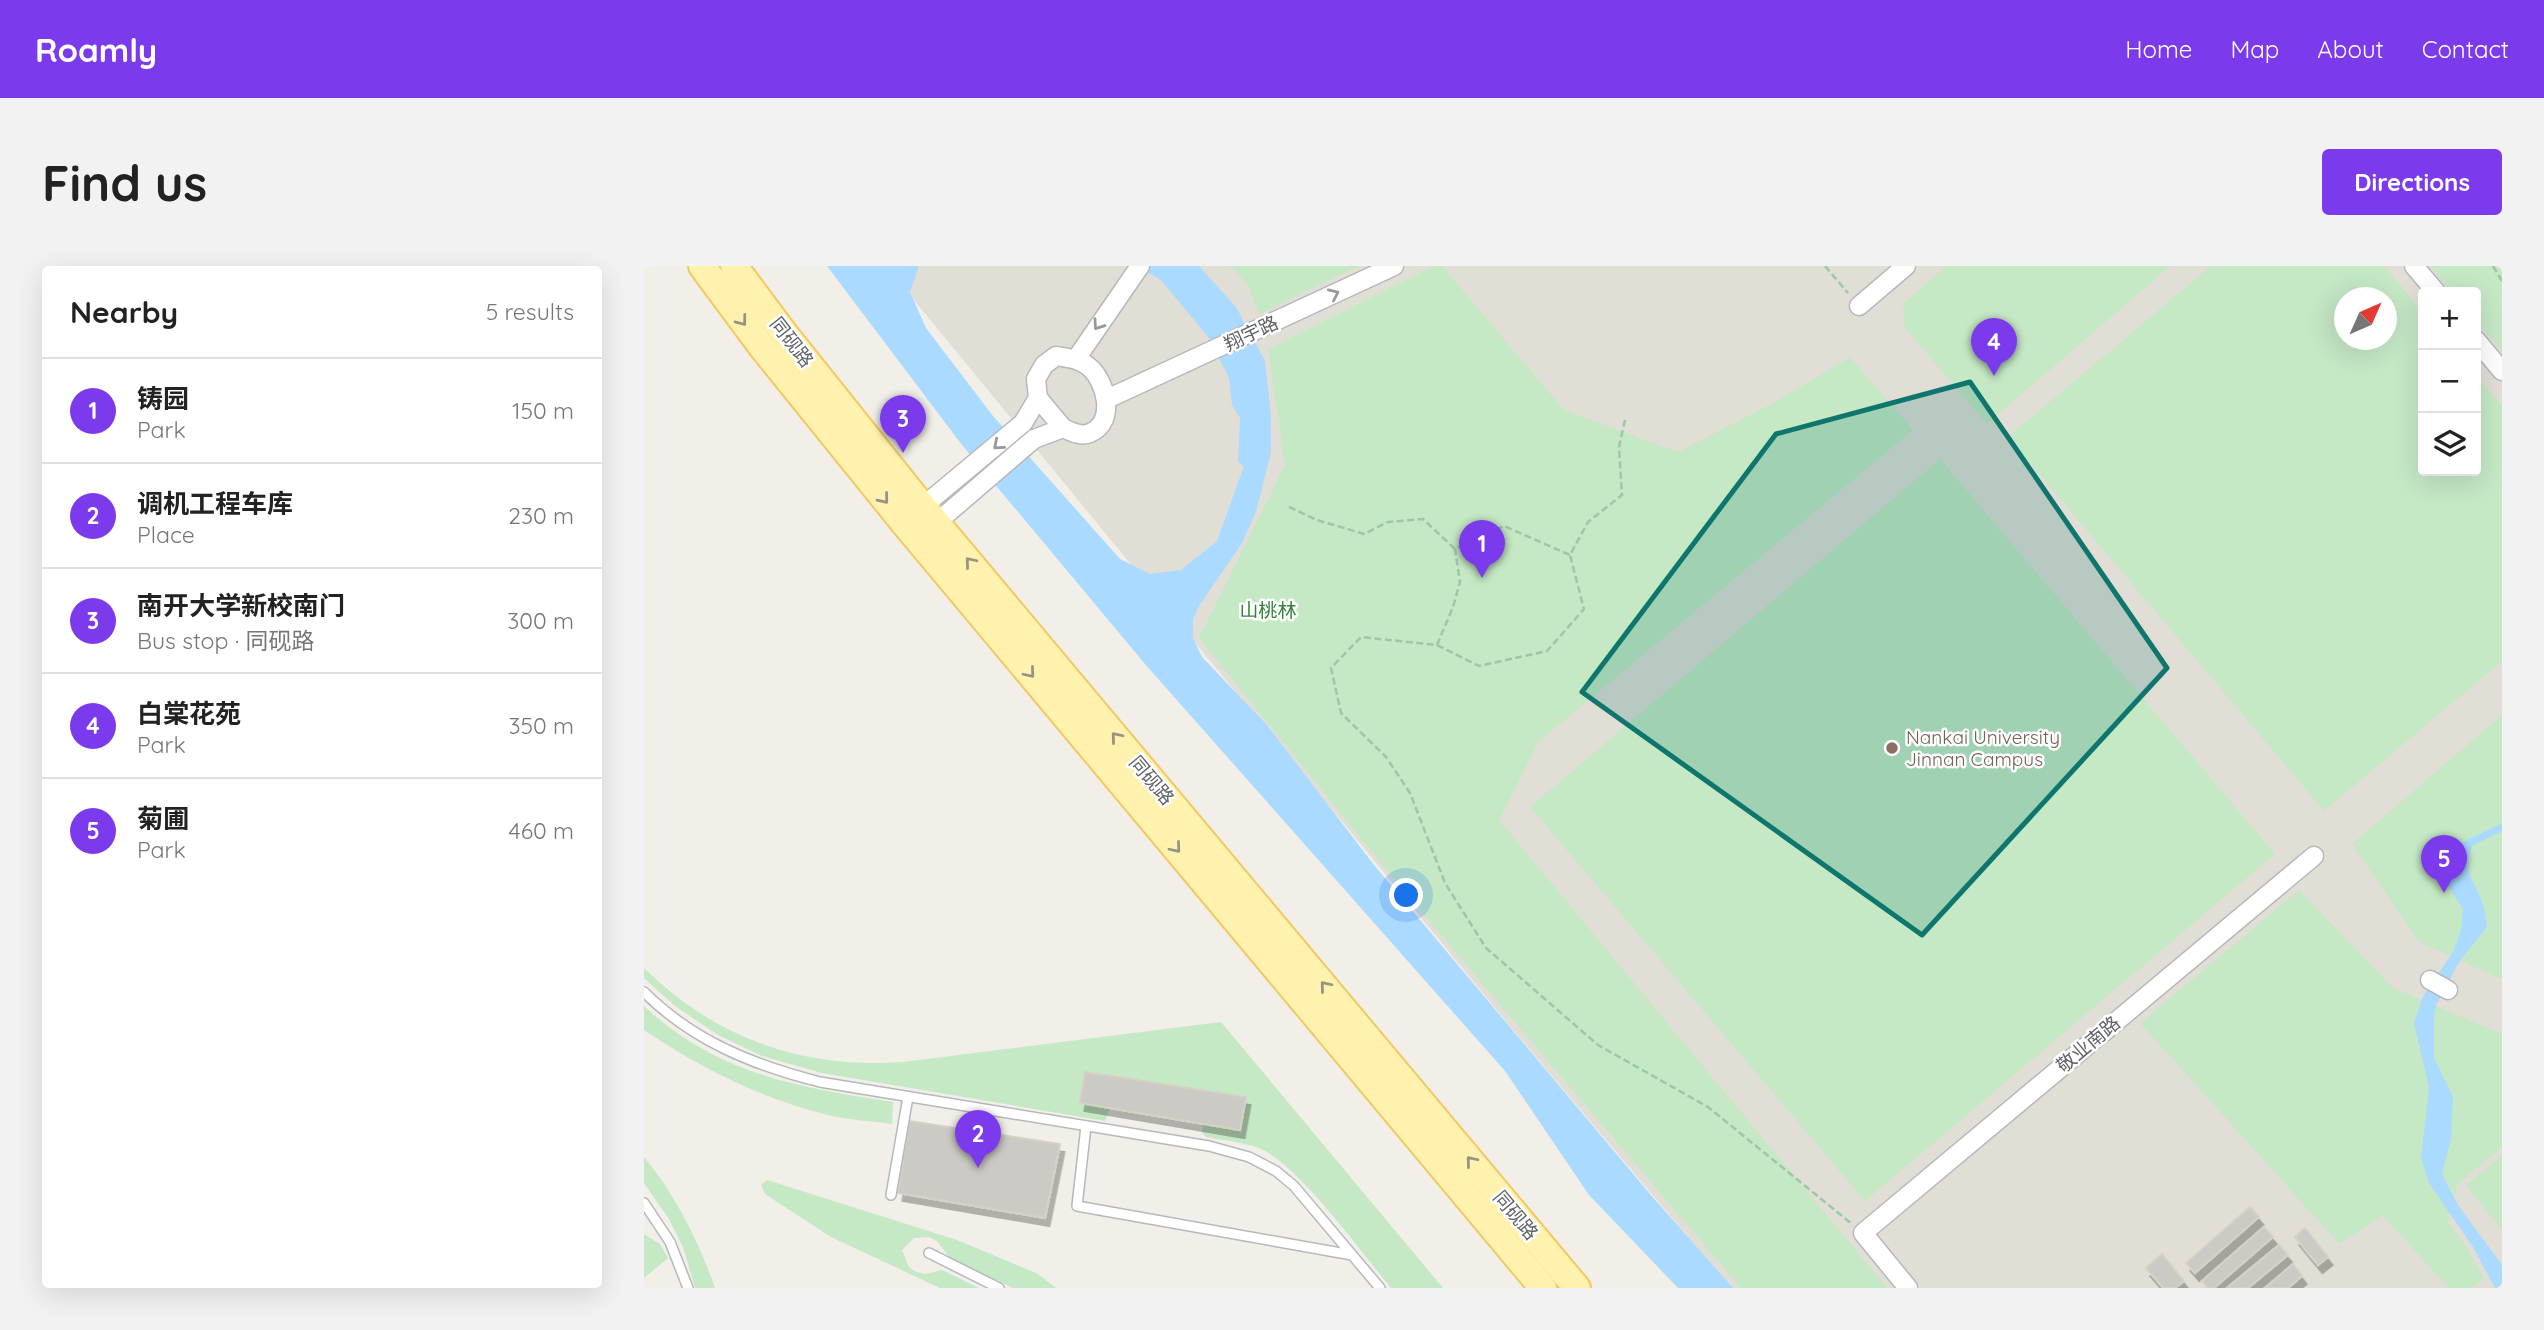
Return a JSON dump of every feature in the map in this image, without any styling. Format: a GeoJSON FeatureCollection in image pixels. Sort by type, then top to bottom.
{"type":"FeatureCollection","features":[{"type":"Feature","properties":{"kind":"main road","name":"同砚路"},"geometry":{"type":"LineString","coordinates":[[702,266],[762,347],[920,523],[1577,1288]]}},
{"type":"Feature","properties":{"kind":"main road","name":"同砚路"},"geometry":{"type":"LineString","coordinates":[[734,266],[920,523],[1544,1288]]}},
{"type":"Feature","properties":{"kind":"street"},"geometry":{"type":"LineString","coordinates":[[1076,359],[1140,266]]}},
{"type":"Feature","properties":{"kind":"street","name":"翔宇路"},"geometry":{"type":"LineString","coordinates":[[1107,399],[1394,266]]}},
{"type":"Feature","properties":{"kind":"street"},"geometry":{"type":"LineString","coordinates":[[1859,306],[1906,266]]}},
{"type":"Feature","properties":{"kind":"street"},"geometry":{"type":"LineString","coordinates":[[2414,266],[2432,287]]}},
{"type":"Feature","properties":{"kind":"street"},"geometry":{"type":"LineString","coordinates":[[2481,346],[2502,371]]}},
{"type":"Feature","properties":{"kind":"street"},"geometry":{"type":"LineString","coordinates":[[920,523],[972,466],[1023,423],[1038,398],[1037,379],[1044,366],[1056,356],[1076,359],[1087,365],[1096,374],[1107,399],[1104,417],[1097,428],[1089,434],[1078,435],[1063,428],[1038,398]]}},
{"type":"Feature","properties":{"kind":"street"},"geometry":{"type":"LineString","coordinates":[[920,523],[984,482],[1034,439],[1063,428]]}},
{"type":"Feature","properties":{"kind":"street","name":"敬业南路"},"geometry":{"type":"LineString","coordinates":[[1863,1233],[2314,856]]}},
{"type":"Feature","properties":{"kind":"street"},"geometry":{"type":"LineString","coordinates":[[2430,980],[2448,990]]}},
{"type":"Feature","properties":{"kind":"street"},"geometry":{"type":"LineString","coordinates":[[1863,1233],[1908,1288]]}},
{"type":"Feature","properties":{"kind":"lane"},"geometry":{"type":"LineString","coordinates":[[644,992],[687,1029],[721,1048],[755,1063],[820,1082],[1209,1146],[1249,1157],[1276,1171],[1294,1186],[1380,1288]]}},
{"type":"Feature","properties":{"kind":"lane"},"geometry":{"type":"LineString","coordinates":[[891,1195],[908,1097]]}},
{"type":"Feature","properties":{"kind":"lane"},"geometry":{"type":"LineString","coordinates":[[1086,1126],[1077,1206],[1352,1255]]}},
{"type":"Feature","properties":{"kind":"lane"},"geometry":{"type":"LineString","coordinates":[[646,1208],[670,1242],[688,1288]]}},
{"type":"Feature","properties":{"kind":"lane"},"geometry":{"type":"LineString","coordinates":[[929,1253],[999,1288]]}},
{"type":"Feature","properties":{"kind":"path"},"geometry":{"type":"LineString","coordinates":[[1825,266],[1859,306]]}},
{"type":"Feature","properties":{"kind":"path"},"geometry":{"type":"LineString","coordinates":[[2493,266],[2502,281]]}},
{"type":"Feature","properties":{"kind":"path"},"geometry":{"type":"LineString","coordinates":[[1625,420],[1619,447],[1622,495],[1588,522],[1570,555],[1584,608],[1547,651],[1479,666],[1437,645],[1361,637],[1331,668],[1341,713],[1386,757],[1410,793],[1445,883],[1486,948],[1598,1045],[1708,1107],[1863,1233]]}},
{"type":"Feature","properties":{"kind":"path"},"geometry":{"type":"LineString","coordinates":[[1289,507],[1317,520],[1364,534],[1388,522],[1423,519],[1455,549],[1460,582],[1437,645]]}},
{"type":"Feature","properties":{"kind":"path"},"geometry":{"type":"LineString","coordinates":[[1455,549],[1504,526],[1570,555]]}},
{"type":"Feature","properties":{"kind":"highlighted area"},"geometry":{"type":"Polygon","coordinates":[[[1970,382],[2167,668],[1922,935],[1582,692],[1776,434],[1970,382]]]}},
{"type":"Feature","properties":{"kind":"shaded area","name":"Nankai University Jinnan Campus"},"geometry":{"type":"Polygon","coordinates":[[[886,266],[2502,266],[2502,1288],[1731,1288],[1509,1025],[886,266]]]}},
{"type":"Feature","properties":{"kind":"green space"},"geometry":{"type":"Polygon","coordinates":[[[1231,266],[1359,266],[1259,314],[1248,285],[1231,266]]]}},
{"type":"Feature","properties":{"kind":"green space","name":"山桃林"},"geometry":{"type":"Polygon","coordinates":[[[1434,266],[1442,266],[1564,410],[1678,452],[1775,402],[1850,357],[1913,430],[1538,742],[1499,820],[1887,1288],[1741,1288],[1406,894],[1199,638],[1285,465],[1268,349],[1434,266]]]}},
{"type":"Feature","properties":{"kind":"green space"},"geometry":{"type":"Polygon","coordinates":[[[1946,266],[2170,266],[1987,424],[1904,327],[1903,304],[1946,266]]]}},
{"type":"Feature","properties":{"kind":"green space"},"geometry":{"type":"Polygon","coordinates":[[[2211,266],[2384,266],[2418,307],[2418,476],[2481,476],[2481,381],[2502,406],[2502,661],[2324,811],[2008,437],[2211,266]]]}},
{"type":"Feature","properties":{"kind":"green space"},"geometry":{"type":"Polygon","coordinates":[[[2430,266],[2502,266],[2502,351],[2481,326],[2481,287],[2448,287],[2430,266]]]}},
{"type":"Feature","properties":{"kind":"green space"},"geometry":{"type":"Polygon","coordinates":[[[1940,459],[2275,854],[1865,1201],[1530,807],[1940,459]]]}},
{"type":"Feature","properties":{"kind":"green space"},"geometry":{"type":"Polygon","coordinates":[[[2502,715],[2502,979],[2419,942],[2352,844],[2502,715]]]}},
{"type":"Feature","properties":{"kind":"green space"},"geometry":{"type":"Polygon","coordinates":[[[2299,890],[2393,988],[2502,1034],[2502,1147],[2457,1185],[2448,1222],[2484,1279],[2471,1288],[2449,1288],[2383,1216],[2339,1244],[2140,1023],[2299,890]]]}},
{"type":"Feature","properties":{"kind":"green space"},"geometry":{"type":"Polygon","coordinates":[[[644,968],[701,1014],[731,1031],[796,1054],[830,1060],[903,1062],[1221,1022],[1443,1288],[1391,1288],[1329,1211],[1275,1157],[1253,1146],[1206,1137],[1202,1133],[1203,1124],[1240,1130],[1246,1097],[1110,1108],[1105,1121],[822,1073],[762,1056],[718,1035],[675,1006],[644,978],[644,968]]]}},
{"type":"Feature","properties":{"kind":"green space"},"geometry":{"type":"Polygon","coordinates":[[[644,1006],[672,1029],[730,1063],[792,1083],[893,1102],[892,1124],[828,1115],[779,1100],[732,1081],[644,1030],[644,1006]]]}},
{"type":"Feature","properties":{"kind":"green space"},"geometry":{"type":"Polygon","coordinates":[[[2502,1155],[2502,1230],[2466,1185],[2502,1155]]]}},
{"type":"Feature","properties":{"kind":"green space"},"geometry":{"type":"Polygon","coordinates":[[[644,1157],[685,1219],[715,1288],[695,1288],[683,1247],[669,1219],[644,1183],[644,1157]]]}},
{"type":"Feature","properties":{"kind":"green space"},"geometry":{"type":"Polygon","coordinates":[[[767,1180],[957,1240],[1038,1274],[1056,1288],[1013,1288],[950,1258],[937,1241],[929,1237],[914,1238],[902,1250],[909,1267],[926,1274],[942,1270],[979,1288],[940,1288],[831,1237],[765,1194],[761,1185],[767,1180]]]}},
{"type":"Feature","properties":{"kind":"green space"},"geometry":{"type":"Polygon","coordinates":[[[644,1234],[660,1244],[668,1258],[644,1278],[644,1234]]]}},
{"type":"Feature","properties":{"kind":"water"},"geometry":{"type":"Polygon","coordinates":[[[827,266],[919,266],[910,292],[926,328],[993,416],[1120,559],[1150,574],[1181,570],[1217,541],[1244,466],[1238,462],[1240,418],[1232,405],[1229,378],[1209,338],[1161,280],[1136,266],[1199,266],[1236,307],[1265,361],[1271,416],[1271,452],[1256,512],[1242,543],[1193,619],[1193,638],[1202,657],[1267,725],[1374,865],[1650,1194],[1733,1288],[1678,1288],[1589,1195],[1505,1071],[1145,664],[962,445],[827,266]]]}},
{"type":"Feature","properties":{"kind":"water"},"geometry":{"type":"Polygon","coordinates":[[[2502,823],[2502,831],[2472,846],[2469,872],[2483,905],[2487,927],[2459,962],[2436,1005],[2434,1016],[2434,1058],[2453,1097],[2451,1139],[2442,1174],[2458,1205],[2502,1265],[2502,1288],[2495,1288],[2473,1247],[2429,1183],[2421,1158],[2429,1087],[2414,1023],[2423,996],[2453,952],[2461,931],[2463,909],[2447,884],[2448,857],[2461,843],[2502,823]]]}},
{"type":"Feature","properties":{"kind":"building"},"geometry":{"type":"Polygon","coordinates":[[[1085,1072],[1246,1097],[1240,1130],[1080,1103],[1085,1072]]]}},
{"type":"Feature","properties":{"kind":"building"},"geometry":{"type":"Polygon","coordinates":[[[909,1121],[1060,1144],[1045,1218],[898,1193],[909,1121]]]}},
{"type":"Feature","properties":{"kind":"building"},"geometry":{"type":"Polygon","coordinates":[[[2250,1207],[2259,1217],[2195,1273],[2186,1263],[2250,1207]]]}},
{"type":"Feature","properties":{"kind":"building"},"geometry":{"type":"Polygon","coordinates":[[[2264,1227],[2273,1237],[2214,1288],[2208,1288],[2202,1281],[2264,1227]]]}},
{"type":"Feature","properties":{"kind":"building"},"geometry":{"type":"Polygon","coordinates":[[[2305,1228],[2328,1257],[2318,1265],[2295,1237],[2305,1228]]]}},
{"type":"Feature","properties":{"kind":"building"},"geometry":{"type":"Polygon","coordinates":[[[2279,1245],[2288,1255],[2248,1288],[2227,1288],[2279,1245]]]}},
{"type":"Feature","properties":{"kind":"building"},"geometry":{"type":"Polygon","coordinates":[[[2162,1254],[2184,1281],[2175,1288],[2163,1288],[2146,1268],[2162,1254]]]}},
{"type":"Feature","properties":{"kind":"building"},"geometry":{"type":"Polygon","coordinates":[[[2293,1264],[2302,1276],[2288,1288],[2265,1288],[2293,1264]]]}},
{"type":"Feature","properties":{"kind":"place","name":"白棠花苑"},"geometry":{"type":"Point","coordinates":[1994,376]}},
{"type":"Feature","properties":{"kind":"place","name":"南开大学新校南门"},"geometry":{"type":"Point","coordinates":[903,453]}},
{"type":"Feature","properties":{"kind":"place","name":"铸园"},"geometry":{"type":"Point","coordinates":[1482,578]}},
{"type":"Feature","properties":{"kind":"place","name":"Nankai University Jinnan Campus"},"geometry":{"type":"Point","coordinates":[1892,748]}},
{"type":"Feature","properties":{"kind":"place","name":"菊圃"},"geometry":{"type":"Point","coordinates":[2444,893]}},
{"type":"Feature","properties":{"kind":"place","name":"调机工程车库"},"geometry":{"type":"Point","coordinates":[978,1168]}}]}
